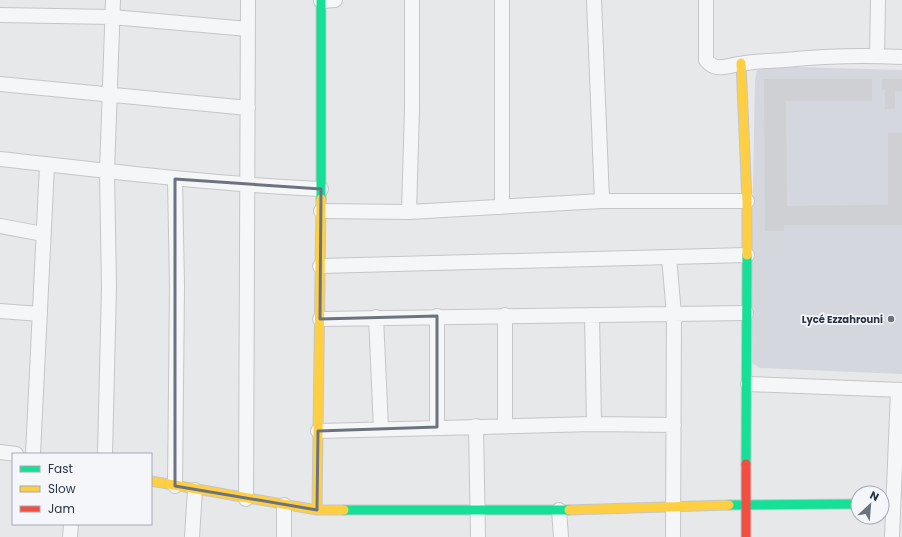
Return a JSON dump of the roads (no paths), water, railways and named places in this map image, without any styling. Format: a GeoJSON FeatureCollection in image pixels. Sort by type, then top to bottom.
{"type":"FeatureCollection","features":[{"type":"Feature","properties":{"kind":"street"},"geometry":{"type":"LineString","coordinates":[[105,453],[109,286],[107,172],[113,0]]}},
{"type":"Feature","properties":{"kind":"street"},"geometry":{"type":"LineString","coordinates":[[246,499],[248,0]]}},
{"type":"Feature","properties":{"kind":"street"},"geometry":{"type":"LineString","coordinates":[[317,510],[320,319],[321,1],[335,0]]}},
{"type":"Feature","properties":{"kind":"street"},"geometry":{"type":"LineString","coordinates":[[409,212],[412,108],[412,0]]}},
{"type":"Feature","properties":{"kind":"street"},"geometry":{"type":"LineString","coordinates":[[502,0],[502,207]]}},
{"type":"Feature","properties":{"kind":"street"},"geometry":{"type":"LineString","coordinates":[[594,0],[602,201]]}},
{"type":"Feature","properties":{"kind":"street"},"geometry":{"type":"LineString","coordinates":[[706,0],[706,60],[710,65],[716,68],[741,63],[816,57],[902,57]]}},
{"type":"Feature","properties":{"kind":"street"},"geometry":{"type":"LineString","coordinates":[[877,56],[878,0]]}},
{"type":"Feature","properties":{"kind":"street"},"geometry":{"type":"LineString","coordinates":[[0,15],[112,17],[248,29]]}},
{"type":"Feature","properties":{"kind":"street"},"geometry":{"type":"LineString","coordinates":[[741,63],[747,255],[746,313],[748,384],[746,537]]}},
{"type":"Feature","properties":{"kind":"street"},"geometry":{"type":"LineString","coordinates":[[0,84],[248,108]]}},
{"type":"Feature","properties":{"kind":"street"},"geometry":{"type":"LineString","coordinates":[[0,159],[107,172],[247,186],[321,189]]}},
{"type":"Feature","properties":{"kind":"street"},"geometry":{"type":"LineString","coordinates":[[33,453],[47,165]]}},
{"type":"Feature","properties":{"kind":"street"},"geometry":{"type":"LineString","coordinates":[[175,179],[177,286],[176,486]]}},
{"type":"Feature","properties":{"kind":"street"},"geometry":{"type":"LineString","coordinates":[[320,211],[409,212],[602,201],[746,201]]}},
{"type":"Feature","properties":{"kind":"street"},"geometry":{"type":"LineString","coordinates":[[0,226],[44,234]]}},
{"type":"Feature","properties":{"kind":"street"},"geometry":{"type":"LineString","coordinates":[[320,266],[747,255]]}},
{"type":"Feature","properties":{"kind":"street"},"geometry":{"type":"LineString","coordinates":[[669,257],[674,314],[673,537]]}},
{"type":"Feature","properties":{"kind":"street"},"geometry":{"type":"LineString","coordinates":[[0,311],[40,314]]}},
{"type":"Feature","properties":{"kind":"street"},"geometry":{"type":"LineString","coordinates":[[320,319],[376,316],[592,316],[746,313]]}},
{"type":"Feature","properties":{"kind":"street"},"geometry":{"type":"LineString","coordinates":[[505,315],[505,426]]}},
{"type":"Feature","properties":{"kind":"street"},"geometry":{"type":"LineString","coordinates":[[376,316],[381,429]]}},
{"type":"Feature","properties":{"kind":"street"},"geometry":{"type":"LineString","coordinates":[[437,316],[437,427]]}},
{"type":"Feature","properties":{"kind":"street"},"geometry":{"type":"LineString","coordinates":[[592,316],[594,424]]}},
{"type":"Feature","properties":{"kind":"street"},"geometry":{"type":"LineString","coordinates":[[748,384],[900,390],[892,503],[892,537]]}},
{"type":"Feature","properties":{"kind":"street"},"geometry":{"type":"LineString","coordinates":[[318,431],[594,424],[674,425]]}},
{"type":"Feature","properties":{"kind":"street"},"geometry":{"type":"LineString","coordinates":[[476,426],[478,537]]}},
{"type":"Feature","properties":{"kind":"street"},"geometry":{"type":"LineString","coordinates":[[0,452],[12,454]]}},
{"type":"Feature","properties":{"kind":"street"},"geometry":{"type":"LineString","coordinates":[[152,481],[246,499],[317,510],[478,511],[559,510],[674,505],[747,506],[850,504]]}},
{"type":"Feature","properties":{"kind":"street"},"geometry":{"type":"LineString","coordinates":[[192,537],[195,490]]}},
{"type":"Feature","properties":{"kind":"street"},"geometry":{"type":"LineString","coordinates":[[284,505],[284,537]]}},
{"type":"Feature","properties":{"kind":"street"},"geometry":{"type":"LineString","coordinates":[[559,510],[561,537]]}},
{"type":"Feature","properties":{"kind":"street"},"geometry":{"type":"LineString","coordinates":[[70,537],[71,525]]}},
{"type":"Feature","properties":{"kind":"place","name":"Lycé Ezzahrouni"},"geometry":{"type":"Point","coordinates":[891,319]}}]}
